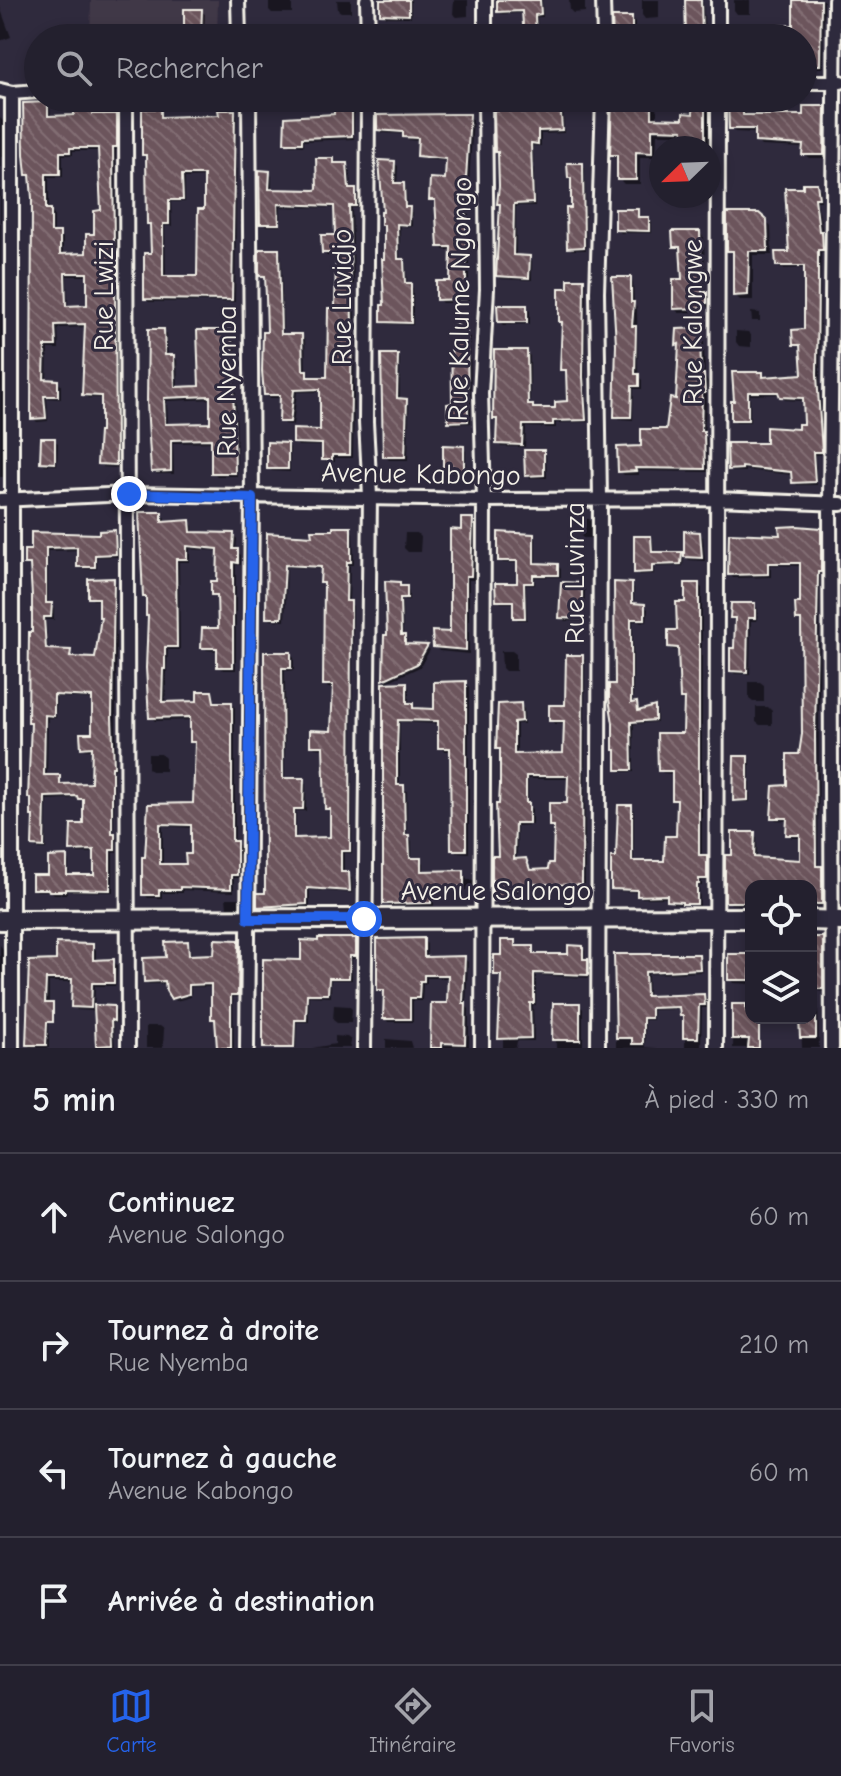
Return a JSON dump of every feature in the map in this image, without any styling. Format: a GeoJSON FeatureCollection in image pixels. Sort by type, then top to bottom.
{"type":"FeatureCollection","features":[{"type":"Feature","properties":{"kind":"street"},"geometry":{"type":"LineString","coordinates":[[238,0],[239,24]]}},
{"type":"Feature","properties":{"kind":"street"},"geometry":{"type":"LineString","coordinates":[[367,0],[368,24]]}},
{"type":"Feature","properties":{"kind":"street"},"geometry":{"type":"LineString","coordinates":[[485,0],[485,24]]}},
{"type":"Feature","properties":{"kind":"street"},"geometry":{"type":"LineString","coordinates":[[603,0],[604,24]]}},
{"type":"Feature","properties":{"kind":"street"},"geometry":{"type":"LineString","coordinates":[[718,0],[718,24]]}},
{"type":"Feature","properties":{"kind":"street"},"geometry":{"type":"LineString","coordinates":[[832,1048],[837,921],[838,82],[835,0]]}},
{"type":"Feature","properties":{"kind":"street"},"geometry":{"type":"LineString","coordinates":[[817,82],[838,82]]}},
{"type":"Feature","properties":{"kind":"street"},"geometry":{"type":"LineString","coordinates":[[6,92],[6,919],[12,1048]]}},
{"type":"Feature","properties":{"kind":"street","name":"Rue Lwizi"},"geometry":{"type":"LineString","coordinates":[[126,112],[128,1048]]}},
{"type":"Feature","properties":{"kind":"street","name":"Rue Nyemba"},"geometry":{"type":"LineString","coordinates":[[247,1048],[252,498],[249,112]]}},
{"type":"Feature","properties":{"kind":"street","name":"Rue Luvidjo"},"geometry":{"type":"LineString","coordinates":[[364,1048],[370,496],[366,422],[368,112]]}},
{"type":"Feature","properties":{"kind":"street","name":"Rue Kalume Ngongo"},"geometry":{"type":"LineString","coordinates":[[482,1048],[484,500],[481,393],[487,289],[485,112]]}},
{"type":"Feature","properties":{"kind":"street","name":"Rue Luvinza"},"geometry":{"type":"LineString","coordinates":[[598,1048],[600,499],[597,292],[603,112]]}},
{"type":"Feature","properties":{"kind":"street","name":"Rue Kalongwe"},"geometry":{"type":"LineString","coordinates":[[716,1048],[718,112]]}},
{"type":"Feature","properties":{"kind":"street","name":"Avenue Kabongo"},"geometry":{"type":"LineString","coordinates":[[5,500],[129,494],[484,500],[717,499],[836,504]]}},
{"type":"Feature","properties":{"kind":"street","name":"Avenue Salongo"},"geometry":{"type":"LineString","coordinates":[[6,919],[745,918]]}},
{"type":"Feature","properties":{"kind":"street"},"geometry":{"type":"LineString","coordinates":[[817,920],[837,921]]}},
{"type":"Feature","properties":{"kind":"shaded area"},"geometry":{"type":"Polygon","coordinates":[[[91,0],[218,0],[217,24],[90,24],[91,0]]]}},
{"type":"Feature","properties":{"kind":"building"},"geometry":{"type":"Polygon","coordinates":[[[380,0],[409,0],[409,15],[380,14],[380,0]]]}},
{"type":"Feature","properties":{"kind":"building"},"geometry":{"type":"Polygon","coordinates":[[[497,0],[540,0],[541,14],[535,15],[535,24],[523,24],[522,11],[497,12],[497,0]]]}},
{"type":"Feature","properties":{"kind":"building"},"geometry":{"type":"Polygon","coordinates":[[[685,0],[701,0],[702,24],[686,24],[685,0]]]}},
{"type":"Feature","properties":{"kind":"building"},"geometry":{"type":"Polygon","coordinates":[[[793,0],[821,0],[820,65],[817,65],[817,24],[793,24],[793,0]]]}},
{"type":"Feature","properties":{"kind":"building"},"geometry":{"type":"Polygon","coordinates":[[[184,9],[202,9],[201,24],[184,24],[184,9]]]}},
{"type":"Feature","properties":{"kind":"building"},"geometry":{"type":"Polygon","coordinates":[[[612,17],[632,17],[632,24],[612,24],[612,17]]]}},
{"type":"Feature","properties":{"kind":"building"},"geometry":{"type":"Polygon","coordinates":[[[23,103],[24,112],[48,112],[48,116],[74,115],[74,112],[117,114],[117,147],[113,147],[114,252],[117,252],[116,465],[97,464],[101,396],[82,395],[85,324],[55,325],[56,346],[45,346],[44,379],[58,380],[58,396],[44,396],[46,418],[31,419],[32,198],[24,154],[23,103]],[[70,148],[70,152],[60,152],[60,174],[46,174],[46,209],[51,209],[51,232],[60,232],[60,254],[86,253],[86,234],[94,234],[94,211],[101,210],[98,148],[70,148]],[[65,273],[66,306],[87,305],[87,273],[65,273]]]}},
{"type":"Feature","properties":{"kind":"building"},"geometry":{"type":"Polygon","coordinates":[[[817,106],[825,106],[824,155],[802,155],[803,145],[755,142],[755,129],[729,129],[728,112],[743,112],[743,115],[803,115],[803,112],[817,112],[817,106]]]}},
{"type":"Feature","properties":{"kind":"building"},"geometry":{"type":"Polygon","coordinates":[[[142,112],[161,112],[161,117],[235,112],[232,300],[144,299],[144,253],[151,253],[150,224],[147,224],[146,155],[142,155],[142,112]],[[182,175],[183,200],[169,200],[169,224],[163,224],[163,276],[197,276],[198,209],[204,209],[204,175],[182,175]]]}},
{"type":"Feature","properties":{"kind":"building"},"geometry":{"type":"Polygon","coordinates":[[[352,112],[352,136],[302,138],[302,143],[284,143],[285,117],[352,112]]]}},
{"type":"Feature","properties":{"kind":"building"},"geometry":{"type":"Polygon","coordinates":[[[494,112],[561,112],[562,130],[538,131],[538,144],[531,143],[533,203],[514,204],[513,255],[530,256],[529,278],[496,276],[500,204],[497,204],[498,152],[495,152],[494,112]]]}},
{"type":"Feature","properties":{"kind":"building"},"geometry":{"type":"Polygon","coordinates":[[[612,112],[652,112],[652,118],[683,119],[683,113],[705,112],[705,136],[683,136],[683,130],[652,129],[649,153],[636,152],[636,180],[617,180],[617,155],[610,155],[612,112]]]}},
{"type":"Feature","properties":{"kind":"building"},"geometry":{"type":"Polygon","coordinates":[[[470,114],[466,179],[466,299],[436,300],[436,281],[450,281],[451,247],[438,247],[435,200],[429,200],[430,178],[445,179],[446,159],[417,156],[418,138],[403,137],[403,132],[377,130],[377,115],[470,114]]]}},
{"type":"Feature","properties":{"kind":"building"},"geometry":{"type":"Polygon","coordinates":[[[316,158],[334,158],[334,163],[347,163],[349,189],[356,189],[356,206],[349,206],[352,322],[350,455],[332,455],[332,460],[322,460],[322,444],[293,443],[293,429],[320,430],[320,389],[294,390],[290,422],[279,422],[280,395],[264,395],[262,371],[263,332],[267,332],[265,276],[259,276],[259,249],[279,249],[281,334],[302,334],[303,370],[307,370],[307,377],[327,377],[328,308],[335,308],[336,253],[322,253],[321,235],[335,235],[334,206],[278,204],[279,224],[260,224],[259,170],[270,171],[269,189],[315,190],[316,158]]]}},
{"type":"Feature","properties":{"kind":"building"},"geometry":{"type":"Polygon","coordinates":[[[379,160],[395,161],[394,183],[404,183],[405,207],[410,207],[409,225],[397,224],[398,259],[404,259],[405,283],[411,283],[411,323],[381,322],[381,305],[384,305],[384,225],[381,225],[379,160]]]}},
{"type":"Feature","properties":{"kind":"building"},"geometry":{"type":"Polygon","coordinates":[[[567,163],[583,163],[584,247],[567,248],[566,208],[571,208],[571,178],[568,178],[567,163]]]}},
{"type":"Feature","properties":{"kind":"building"},"geometry":{"type":"Polygon","coordinates":[[[803,183],[817,183],[819,198],[815,198],[819,231],[822,231],[823,250],[818,250],[817,375],[822,452],[813,452],[815,482],[792,483],[791,472],[742,467],[728,470],[727,443],[766,443],[766,427],[798,429],[798,424],[804,424],[803,398],[780,397],[778,392],[748,392],[748,420],[731,420],[731,401],[734,401],[732,372],[763,372],[763,377],[802,374],[800,345],[793,345],[792,330],[804,329],[804,266],[776,266],[775,252],[789,252],[785,188],[803,188],[803,183]]]}},
{"type":"Feature","properties":{"kind":"building"},"geometry":{"type":"Polygon","coordinates":[[[615,209],[638,209],[638,217],[649,217],[649,231],[615,230],[615,209]]]}},
{"type":"Feature","properties":{"kind":"building"},"geometry":{"type":"Polygon","coordinates":[[[727,213],[759,213],[767,220],[768,251],[749,251],[748,295],[733,296],[733,251],[727,251],[727,213]]]}},
{"type":"Feature","properties":{"kind":"building"},"geometry":{"type":"Polygon","coordinates":[[[672,231],[700,231],[702,292],[707,292],[707,303],[701,304],[701,308],[673,309],[673,279],[682,279],[680,247],[673,247],[672,231]]]}},
{"type":"Feature","properties":{"kind":"building"},"geometry":{"type":"Polygon","coordinates":[[[612,277],[631,277],[631,302],[634,302],[632,326],[636,326],[635,374],[639,374],[639,386],[632,386],[631,417],[614,417],[616,344],[612,277]]]}},
{"type":"Feature","properties":{"kind":"building"},"geometry":{"type":"Polygon","coordinates":[[[568,279],[584,279],[586,420],[523,425],[522,445],[496,444],[497,419],[493,419],[494,350],[527,350],[528,405],[533,405],[533,408],[555,408],[555,402],[567,401],[566,370],[560,370],[562,322],[559,322],[559,288],[568,288],[568,279]]]}},
{"type":"Feature","properties":{"kind":"building"},"geometry":{"type":"Polygon","coordinates":[[[497,305],[527,305],[527,322],[498,322],[497,305]]]}},
{"type":"Feature","properties":{"kind":"building"},"geometry":{"type":"Polygon","coordinates":[[[457,325],[467,332],[468,421],[448,422],[447,404],[452,403],[451,326],[457,325]]]}},
{"type":"Feature","properties":{"kind":"building"},"geometry":{"type":"Polygon","coordinates":[[[700,328],[701,374],[704,374],[705,393],[702,393],[701,431],[704,431],[705,469],[635,468],[636,471],[618,472],[617,447],[641,446],[641,429],[666,429],[670,398],[676,399],[677,329],[700,328]]]}},
{"type":"Feature","properties":{"kind":"building"},"geometry":{"type":"Polygon","coordinates":[[[148,329],[164,329],[165,355],[174,355],[175,387],[199,386],[197,330],[232,330],[235,473],[211,473],[211,439],[171,440],[171,471],[151,472],[147,403],[148,329]],[[210,396],[164,398],[165,424],[210,423],[210,396]]]}},
{"type":"Feature","properties":{"kind":"building"},"geometry":{"type":"Polygon","coordinates":[[[381,354],[398,354],[397,398],[407,399],[405,457],[383,457],[381,354]]]}},
{"type":"Feature","properties":{"kind":"building"},"geometry":{"type":"Polygon","coordinates":[[[41,438],[55,438],[55,463],[40,462],[41,438]]]}},
{"type":"Feature","properties":{"kind":"building"},"geometry":{"type":"Polygon","coordinates":[[[267,442],[288,443],[288,469],[267,469],[267,442]]]}},
{"type":"Feature","properties":{"kind":"building"},"geometry":{"type":"Polygon","coordinates":[[[443,445],[464,446],[464,471],[443,470],[443,445]]]}},
{"type":"Feature","properties":{"kind":"building"},"geometry":{"type":"Polygon","coordinates":[[[524,450],[544,450],[544,475],[525,476],[524,450]]]}},
{"type":"Feature","properties":{"kind":"building"},"geometry":{"type":"Polygon","coordinates":[[[139,512],[162,512],[162,522],[190,520],[191,532],[234,533],[233,549],[238,549],[238,563],[233,562],[233,667],[217,667],[217,648],[201,648],[202,628],[218,628],[217,595],[211,595],[211,581],[217,581],[218,549],[187,546],[187,559],[176,559],[177,647],[165,647],[162,702],[197,701],[197,691],[212,691],[214,702],[232,702],[232,841],[237,841],[237,875],[231,875],[231,889],[180,887],[180,890],[159,890],[159,895],[142,895],[142,857],[145,857],[148,804],[193,803],[195,742],[190,742],[190,717],[149,718],[146,668],[148,616],[146,597],[143,597],[139,512]],[[160,824],[160,864],[186,864],[185,854],[191,854],[191,825],[160,824]]]}},
{"type":"Feature","properties":{"kind":"building"},"geometry":{"type":"Polygon","coordinates":[[[461,518],[473,518],[471,576],[466,576],[466,650],[433,647],[432,631],[450,632],[450,529],[461,530],[461,518]]]}},
{"type":"Feature","properties":{"kind":"building"},"geometry":{"type":"Polygon","coordinates":[[[333,527],[351,527],[346,601],[351,601],[350,851],[341,851],[341,872],[349,872],[350,891],[307,888],[307,904],[257,907],[257,893],[265,893],[264,652],[291,652],[291,668],[282,668],[283,778],[304,778],[303,809],[294,809],[294,838],[330,837],[330,809],[325,809],[323,746],[310,746],[310,730],[331,731],[333,685],[323,685],[324,583],[320,583],[321,567],[285,565],[282,618],[266,618],[267,533],[312,536],[311,530],[333,530],[333,527]]]}},
{"type":"Feature","properties":{"kind":"building"},"geometry":{"type":"Polygon","coordinates":[[[779,527],[821,528],[815,735],[816,866],[822,866],[822,904],[817,904],[817,880],[745,880],[745,902],[725,902],[725,855],[732,855],[732,832],[755,832],[754,857],[800,860],[800,835],[786,835],[787,818],[771,818],[773,786],[787,785],[787,754],[799,754],[802,734],[801,620],[796,620],[795,603],[800,603],[800,563],[768,563],[768,574],[728,575],[729,533],[780,535],[779,527]]]}},
{"type":"Feature","properties":{"kind":"building"},"geometry":{"type":"Polygon","coordinates":[[[115,530],[116,554],[95,555],[95,567],[77,567],[77,547],[46,548],[46,603],[52,603],[51,617],[44,617],[46,649],[71,650],[70,657],[95,658],[101,617],[99,598],[88,598],[88,579],[114,578],[112,833],[115,833],[115,850],[110,850],[110,890],[32,889],[32,875],[48,875],[48,857],[67,856],[67,875],[94,875],[94,850],[70,851],[71,824],[83,824],[83,799],[77,796],[45,797],[44,847],[32,846],[33,816],[31,798],[28,798],[31,723],[28,723],[32,596],[30,564],[24,564],[24,550],[31,550],[31,532],[99,534],[99,531],[115,530]],[[54,695],[54,716],[45,715],[44,775],[60,775],[60,784],[91,783],[92,747],[81,748],[80,733],[92,733],[92,697],[54,695]]]}},
{"type":"Feature","properties":{"kind":"building"},"geometry":{"type":"Polygon","coordinates":[[[684,531],[700,532],[702,558],[684,557],[684,531]]]}},
{"type":"Feature","properties":{"kind":"building"},"geometry":{"type":"Polygon","coordinates":[[[498,532],[534,534],[534,563],[558,564],[558,575],[533,575],[533,583],[524,583],[525,618],[513,618],[513,601],[496,601],[495,583],[517,583],[517,561],[498,561],[498,532]]]}},
{"type":"Feature","properties":{"kind":"building"},"geometry":{"type":"Polygon","coordinates":[[[634,536],[651,536],[652,552],[682,552],[681,564],[652,565],[652,572],[634,573],[634,536]]]}},
{"type":"Feature","properties":{"kind":"building"},"geometry":{"type":"Polygon","coordinates":[[[385,581],[407,586],[407,598],[400,598],[401,635],[405,635],[405,644],[428,645],[417,664],[383,680],[384,635],[387,635],[385,581]]]}},
{"type":"Feature","properties":{"kind":"building"},"geometry":{"type":"Polygon","coordinates":[[[561,582],[582,583],[582,619],[559,618],[561,582]]]}},
{"type":"Feature","properties":{"kind":"building"},"geometry":{"type":"Polygon","coordinates":[[[614,582],[632,583],[632,603],[645,604],[645,619],[631,619],[631,703],[637,702],[638,711],[655,706],[655,720],[631,722],[632,770],[616,770],[616,750],[613,750],[609,684],[615,684],[614,582]]]}},
{"type":"Feature","properties":{"kind":"building"},"geometry":{"type":"Polygon","coordinates":[[[685,583],[699,583],[699,855],[707,855],[707,879],[699,879],[697,884],[697,904],[667,901],[667,895],[637,896],[637,890],[611,889],[611,857],[616,857],[618,805],[632,805],[632,861],[664,861],[665,836],[676,836],[677,800],[672,800],[672,771],[658,771],[657,733],[683,733],[684,699],[680,699],[678,648],[668,647],[668,630],[677,630],[676,602],[685,602],[685,583]]]}},
{"type":"Feature","properties":{"kind":"building"},"geometry":{"type":"Polygon","coordinates":[[[731,603],[755,603],[755,618],[748,618],[747,672],[730,671],[735,618],[730,618],[731,603]]]}},
{"type":"Feature","properties":{"kind":"building"},"geometry":{"type":"Polygon","coordinates":[[[566,655],[583,655],[582,885],[534,884],[534,888],[508,889],[508,900],[492,901],[492,856],[498,856],[498,704],[521,703],[522,721],[514,722],[514,754],[563,753],[564,721],[549,721],[549,705],[565,705],[566,655]],[[526,776],[529,823],[515,823],[514,859],[526,858],[530,870],[548,869],[549,863],[553,863],[554,826],[549,826],[549,803],[567,803],[568,776],[526,776]]]}},
{"type":"Feature","properties":{"kind":"building"},"geometry":{"type":"Polygon","coordinates":[[[466,681],[466,850],[451,850],[450,748],[438,748],[438,721],[398,720],[397,750],[397,785],[404,785],[405,835],[409,835],[410,858],[421,858],[421,871],[464,870],[464,887],[431,886],[431,903],[383,904],[383,683],[407,682],[407,703],[413,703],[413,708],[434,709],[434,682],[466,681]]]}},
{"type":"Feature","properties":{"kind":"building"},"geometry":{"type":"Polygon","coordinates":[[[734,756],[748,756],[748,800],[733,801],[734,756]]]}},
{"type":"Feature","properties":{"kind":"building"},"geometry":{"type":"Polygon","coordinates":[[[817,937],[823,937],[823,989],[817,989],[817,937]]]}},
{"type":"Feature","properties":{"kind":"building"},"geometry":{"type":"Polygon","coordinates":[[[318,938],[356,938],[356,956],[350,956],[349,978],[329,978],[328,994],[307,994],[306,1020],[295,1020],[294,1048],[263,1048],[263,959],[301,960],[301,940],[318,941],[318,938]]]}},
{"type":"Feature","properties":{"kind":"building"},"geometry":{"type":"Polygon","coordinates":[[[424,938],[424,957],[465,956],[465,1044],[442,1043],[442,1048],[430,1048],[431,1003],[447,1003],[448,975],[424,975],[424,981],[420,981],[419,998],[410,998],[410,1019],[383,1019],[384,990],[377,990],[377,939],[424,938]]]}},
{"type":"Feature","properties":{"kind":"building"},"geometry":{"type":"Polygon","coordinates":[[[215,939],[239,940],[238,995],[231,995],[231,1048],[217,1048],[215,1019],[211,1019],[211,984],[189,985],[189,994],[171,999],[165,981],[144,982],[143,958],[166,957],[165,942],[188,941],[189,955],[214,954],[215,939]]]}},
{"type":"Feature","properties":{"kind":"building"},"geometry":{"type":"Polygon","coordinates":[[[501,940],[515,940],[515,946],[533,946],[533,954],[568,954],[568,945],[583,946],[583,959],[588,959],[588,975],[534,973],[534,1003],[530,1003],[531,1038],[498,1039],[501,975],[494,975],[494,955],[501,955],[501,940]]]}},
{"type":"Feature","properties":{"kind":"building"},"geometry":{"type":"Polygon","coordinates":[[[56,943],[93,944],[93,960],[114,959],[114,983],[92,983],[91,1008],[71,1007],[72,979],[46,979],[45,1003],[53,1003],[53,1022],[47,1022],[46,1045],[26,1045],[29,961],[56,960],[56,943]]]}},
{"type":"Feature","properties":{"kind":"building"},"geometry":{"type":"Polygon","coordinates":[[[614,954],[699,954],[700,969],[645,972],[646,996],[704,994],[705,1005],[699,1005],[698,1038],[683,1038],[683,1016],[680,1016],[679,1007],[651,1008],[651,1018],[643,1018],[643,1044],[632,1044],[632,1038],[616,1038],[614,954]]]}},
{"type":"Feature","properties":{"kind":"building"},"geometry":{"type":"Polygon","coordinates":[[[728,954],[745,954],[745,980],[728,980],[728,954]]]}},
{"type":"Feature","properties":{"kind":"building"},"geometry":{"type":"Polygon","coordinates":[[[553,1003],[580,1003],[580,1040],[552,1040],[553,1003]]]}},
{"type":"Feature","properties":{"kind":"building"},"geometry":{"type":"Polygon","coordinates":[[[732,1004],[745,1004],[745,1024],[759,1024],[759,1048],[748,1048],[749,1039],[732,1039],[732,1004]]]}},
{"type":"Feature","properties":{"kind":"building"},"geometry":{"type":"Polygon","coordinates":[[[94,1005],[114,1006],[112,1045],[96,1046],[94,1005]]]}},
{"type":"Feature","properties":{"kind":"building"},"geometry":{"type":"Polygon","coordinates":[[[799,1024],[816,1024],[816,1038],[800,1038],[799,1024]]]}},
{"type":"Feature","properties":{"kind":"route"},"geometry":{"type":"LineString","coordinates":[[129,494],[252,498],[248,919],[364,919]]}}]}
